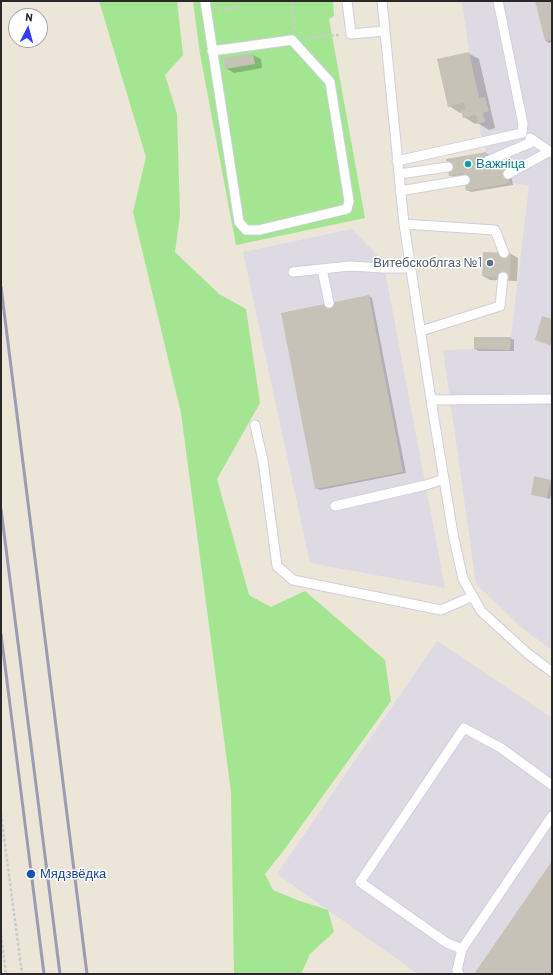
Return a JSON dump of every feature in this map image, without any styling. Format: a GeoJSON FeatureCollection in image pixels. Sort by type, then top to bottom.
{"type":"FeatureCollection","features":[{"type":"Feature","properties":{"kind":"lane"},"geometry":{"type":"LineString","coordinates":[[205,1],[212,51],[239,222],[246,230],[259,230],[347,209],[349,201],[330,82],[294,40],[212,51]]}},
{"type":"Feature","properties":{"kind":"lane"},"geometry":{"type":"LineString","coordinates":[[347,1],[351,34],[385,31]]}},
{"type":"Feature","properties":{"kind":"lane"},"geometry":{"type":"LineString","coordinates":[[382,1],[404,224],[453,534],[463,579],[481,611],[527,653],[552,672]]}},
{"type":"Feature","properties":{"kind":"lane"},"geometry":{"type":"LineString","coordinates":[[498,1],[523,124],[522,133]]}},
{"type":"Feature","properties":{"kind":"lane"},"geometry":{"type":"LineString","coordinates":[[397,161],[522,133],[551,152],[508,174]]}},
{"type":"Feature","properties":{"kind":"lane"},"geometry":{"type":"LineString","coordinates":[[488,161],[534,141]]}},
{"type":"Feature","properties":{"kind":"lane"},"geometry":{"type":"LineString","coordinates":[[399,174],[448,167]]}},
{"type":"Feature","properties":{"kind":"lane"},"geometry":{"type":"LineString","coordinates":[[400,191],[465,180]]}},
{"type":"Feature","properties":{"kind":"lane"},"geometry":{"type":"LineString","coordinates":[[404,224],[495,230],[504,252]]}},
{"type":"Feature","properties":{"kind":"lane"},"geometry":{"type":"LineString","coordinates":[[293,272],[350,266],[411,268]]}},
{"type":"Feature","properties":{"kind":"lane"},"geometry":{"type":"LineString","coordinates":[[322,269],[329,303]]}},
{"type":"Feature","properties":{"kind":"lane"},"geometry":{"type":"LineString","coordinates":[[421,331],[500,306],[503,277]]}},
{"type":"Feature","properties":{"kind":"lane"},"geometry":{"type":"LineString","coordinates":[[431,400],[552,399]]}},
{"type":"Feature","properties":{"kind":"lane"},"geometry":{"type":"LineString","coordinates":[[255,425],[262,461],[277,566],[293,580],[441,610],[473,596]]}},
{"type":"Feature","properties":{"kind":"lane"},"geometry":{"type":"LineString","coordinates":[[335,506],[426,485],[444,479]]}},
{"type":"Feature","properties":{"kind":"lane"},"geometry":{"type":"LineString","coordinates":[[462,949],[447,943],[360,882],[464,728],[501,748],[552,785]]}},
{"type":"Feature","properties":{"kind":"lane"},"geometry":{"type":"LineString","coordinates":[[459,974],[457,970],[462,949],[552,816]]}},
{"type":"Feature","properties":{"kind":"path"},"geometry":{"type":"LineString","coordinates":[[218,6],[218,10],[238,8],[238,1]]}},
{"type":"Feature","properties":{"kind":"path"},"geometry":{"type":"LineString","coordinates":[[292,1],[294,40],[351,34]]}},
{"type":"Feature","properties":{"kind":"path"},"geometry":{"type":"LineString","coordinates":[[1,814],[22,974]]}},
{"type":"Feature","properties":{"kind":"path"},"geometry":{"type":"LineString","coordinates":[[1,935],[6,974]]}},
{"type":"Feature","properties":{"kind":"shaded area"},"geometry":{"type":"Polygon","coordinates":[[[462,1],[552,1],[552,650],[523,629],[476,584],[443,350],[474,349],[474,337],[511,337],[529,185],[510,183],[466,191],[464,173],[449,176],[446,159],[486,152],[476,115],[463,118],[461,110],[465,109],[463,103],[448,107],[437,59],[469,52],[462,1]]]}},
{"type":"Feature","properties":{"kind":"shaded area"},"geometry":{"type":"Polygon","coordinates":[[[352,229],[379,257],[386,276],[445,588],[310,563],[243,252],[352,229]]]}},
{"type":"Feature","properties":{"kind":"shaded area"},"geometry":{"type":"Polygon","coordinates":[[[437,641],[552,718],[552,974],[418,974],[277,874],[437,641]]]}},
{"type":"Feature","properties":{"kind":"green space"},"geometry":{"type":"Polygon","coordinates":[[[99,1],[177,1],[183,55],[165,75],[177,114],[180,215],[175,252],[219,294],[246,309],[260,403],[217,479],[249,595],[271,607],[305,591],[385,660],[391,701],[284,850],[265,874],[273,890],[328,910],[334,932],[310,954],[301,974],[234,974],[231,792],[181,413],[133,212],[146,157],[99,1]]]}},
{"type":"Feature","properties":{"kind":"green space"},"geometry":{"type":"Polygon","coordinates":[[[193,1],[333,1],[334,16],[329,19],[365,218],[236,245],[200,54],[193,1]]]}},
{"type":"Feature","properties":{"kind":"building"},"geometry":{"type":"Polygon","coordinates":[[[535,1],[552,1],[552,40],[545,41],[535,1]]]}},
{"type":"Feature","properties":{"kind":"building"},"geometry":{"type":"Polygon","coordinates":[[[469,52],[479,98],[485,97],[489,111],[483,113],[485,122],[478,124],[476,115],[463,118],[461,110],[465,109],[464,103],[448,107],[437,59],[469,52]]]}},
{"type":"Feature","properties":{"kind":"building"},"geometry":{"type":"Polygon","coordinates":[[[253,54],[255,64],[225,69],[224,58],[253,54]]]}},
{"type":"Feature","properties":{"kind":"building"},"geometry":{"type":"Polygon","coordinates":[[[486,152],[489,169],[507,166],[510,183],[466,191],[464,173],[449,176],[446,159],[486,152]]]}},
{"type":"Feature","properties":{"kind":"building"},"geometry":{"type":"Polygon","coordinates":[[[483,252],[511,253],[510,278],[482,276],[483,252]]]}},
{"type":"Feature","properties":{"kind":"building"},"geometry":{"type":"Polygon","coordinates":[[[369,295],[403,472],[315,489],[281,313],[369,295]]]}},
{"type":"Feature","properties":{"kind":"building"},"geometry":{"type":"Polygon","coordinates":[[[542,316],[552,319],[552,346],[535,340],[542,316]]]}},
{"type":"Feature","properties":{"kind":"building"},"geometry":{"type":"Polygon","coordinates":[[[474,337],[511,337],[510,350],[474,349],[474,337]]]}},
{"type":"Feature","properties":{"kind":"building"},"geometry":{"type":"Polygon","coordinates":[[[534,476],[551,480],[547,498],[531,495],[534,476]]]}},
{"type":"Feature","properties":{"kind":"building"},"geometry":{"type":"Polygon","coordinates":[[[552,861],[552,971],[550,974],[474,974],[552,861]]]}},
{"type":"Feature","properties":{"kind":"railway"},"geometry":{"type":"LineString","coordinates":[[1,287],[87,974]]}},
{"type":"Feature","properties":{"kind":"railway"},"geometry":{"type":"LineString","coordinates":[[1,509],[60,974]]}},
{"type":"Feature","properties":{"kind":"railway"},"geometry":{"type":"LineString","coordinates":[[1,634],[44,974]]}},
{"type":"Feature","properties":{"kind":"place","name":"Важніца"},"geometry":{"type":"Point","coordinates":[468,164]}},
{"type":"Feature","properties":{"kind":"place","name":"Витебскоблгаз №1"},"geometry":{"type":"Point","coordinates":[490,263]}},
{"type":"Feature","properties":{"kind":"place","name":"Мядзвёдка"},"geometry":{"type":"Point","coordinates":[31,874]}}]}
